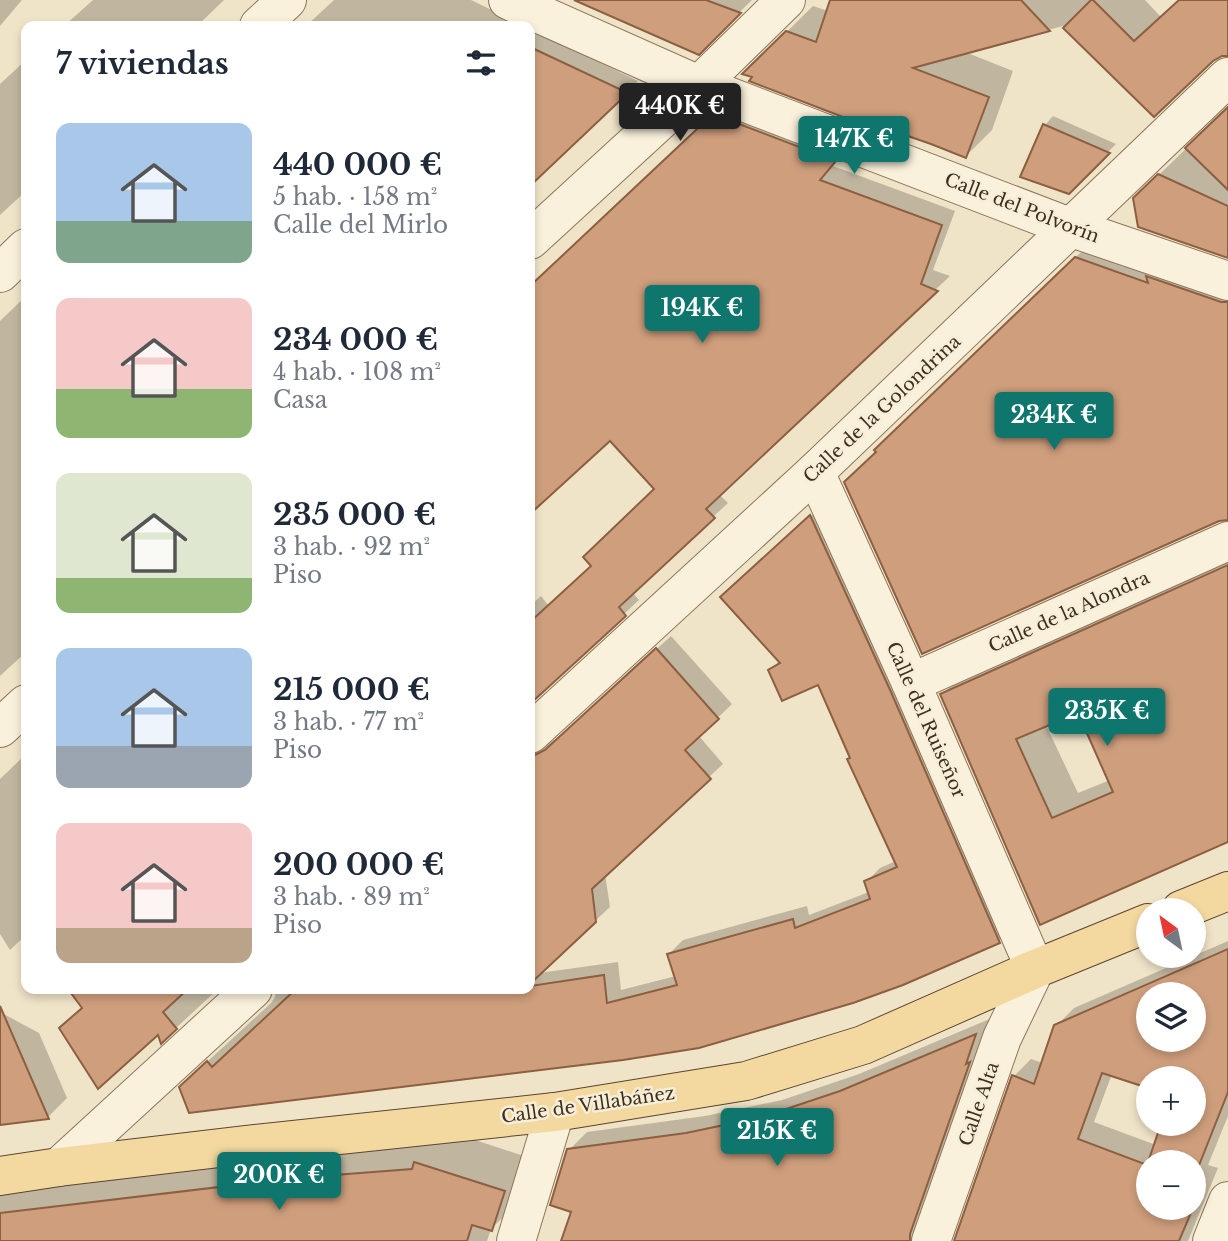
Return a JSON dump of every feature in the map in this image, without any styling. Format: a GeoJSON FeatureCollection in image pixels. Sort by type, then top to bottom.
{"type":"FeatureCollection","features":[{"type":"Feature","properties":{"kind":"main road"},"geometry":{"type":"LineString","coordinates":[[1206,900],[1228,891]]}},
{"type":"Feature","properties":{"kind":"main road","name":"Calle de Villabáñez"},"geometry":{"type":"LineString","coordinates":[[0,1176],[245,1145],[555,1112],[746,1081],[863,1045],[1136,928]]}},
{"type":"Feature","properties":{"kind":"street"},"geometry":{"type":"LineString","coordinates":[[264,21],[287,0]]}},
{"type":"Feature","properties":{"kind":"street","name":"Calle del Polvorín"},"geometry":{"type":"LineString","coordinates":[[508,0],[699,85],[1072,228],[1228,281]]}},
{"type":"Feature","properties":{"kind":"street"},"geometry":{"type":"LineString","coordinates":[[535,235],[699,85],[786,0]]}},
{"type":"Feature","properties":{"kind":"street","name":"Calle de la Golondrina"},"geometry":{"type":"LineString","coordinates":[[535,729],[816,472],[1228,77]]}},
{"type":"Feature","properties":{"kind":"street"},"geometry":{"type":"LineString","coordinates":[[0,273],[21,253]]}},
{"type":"Feature","properties":{"kind":"street","name":"Calle del Ruiseñor"},"geometry":{"type":"LineString","coordinates":[[816,472],[1035,969]]}},
{"type":"Feature","properties":{"kind":"street","name":"Calle de la Alondra"},"geometry":{"type":"LineString","coordinates":[[911,683],[1228,541]]}},
{"type":"Feature","properties":{"kind":"street"},"geometry":{"type":"LineString","coordinates":[[0,728],[21,709]]}},
{"type":"Feature","properties":{"kind":"street","name":"Calle Alta"},"geometry":{"type":"LineString","coordinates":[[931,1241],[1002,1038],[1035,969]]}},
{"type":"Feature","properties":{"kind":"street"},"geometry":{"type":"LineString","coordinates":[[60,1167],[248,994]]}},
{"type":"Feature","properties":{"kind":"street"},"geometry":{"type":"LineString","coordinates":[[516,1241],[555,1112]]}},
{"type":"Feature","properties":{"kind":"street"},"geometry":{"type":"LineString","coordinates":[[1212,1241],[1228,1201]]}},
{"type":"Feature","properties":{"kind":"building"},"geometry":{"type":"Polygon","coordinates":[[[574,0],[706,0],[741,13],[699,55],[574,0]]]}},
{"type":"Feature","properties":{"kind":"building"},"geometry":{"type":"Polygon","coordinates":[[[830,0],[1021,0],[1050,31],[913,68],[989,97],[966,158],[867,122],[864,125],[749,81],[752,77],[742,74],[786,31],[816,42],[830,0]]]}},
{"type":"Feature","properties":{"kind":"building"},"geometry":{"type":"Polygon","coordinates":[[[1091,0],[1134,41],[1179,0],[1228,0],[1228,56],[1213,61],[1154,117],[1063,28],[1091,0]]]}},
{"type":"Feature","properties":{"kind":"building"},"geometry":{"type":"Polygon","coordinates":[[[535,49],[628,93],[535,181],[535,49]]]}},
{"type":"Feature","properties":{"kind":"building"},"geometry":{"type":"Polygon","coordinates":[[[1228,107],[1228,190],[1185,148],[1228,107]]]}},
{"type":"Feature","properties":{"kind":"building"},"geometry":{"type":"Polygon","coordinates":[[[713,114],[836,161],[820,180],[942,225],[921,284],[938,291],[706,509],[715,518],[619,607],[626,616],[535,699],[535,617],[591,566],[583,557],[654,489],[610,441],[535,509],[535,281],[713,114]]]}},
{"type":"Feature","properties":{"kind":"building"},"geometry":{"type":"Polygon","coordinates":[[[1043,124],[1110,153],[1069,194],[1020,177],[1043,124]]]}},
{"type":"Feature","properties":{"kind":"building"},"geometry":{"type":"Polygon","coordinates":[[[1158,174],[1228,206],[1228,258],[1138,227],[1133,198],[1158,174]]]}},
{"type":"Feature","properties":{"kind":"building"},"geometry":{"type":"Polygon","coordinates":[[[1075,257],[1148,283],[1146,276],[1221,302],[1228,302],[1228,520],[1219,521],[922,654],[844,482],[1075,257]]]}},
{"type":"Feature","properties":{"kind":"building"},"geometry":{"type":"Polygon","coordinates":[[[810,515],[891,692],[1000,943],[903,985],[853,1003],[699,1048],[623,1060],[189,1113],[179,1087],[207,1061],[212,1067],[291,994],[535,994],[535,985],[604,975],[607,1003],[677,985],[667,954],[793,919],[795,928],[870,899],[864,881],[897,867],[847,759],[850,758],[818,685],[782,701],[768,670],[780,663],[720,597],[810,515]]]}},
{"type":"Feature","properties":{"kind":"building"},"geometry":{"type":"Polygon","coordinates":[[[1228,565],[1228,842],[1040,925],[940,694],[1228,565]],[[1078,713],[1016,739],[1052,818],[1113,792],[1078,713]]]}},
{"type":"Feature","properties":{"kind":"building"},"geometry":{"type":"Polygon","coordinates":[[[656,648],[719,719],[685,750],[711,779],[592,889],[596,922],[535,979],[535,755],[545,750],[656,648]]]}},
{"type":"Feature","properties":{"kind":"building"},"geometry":{"type":"Polygon","coordinates":[[[1228,949],[1228,1092],[1205,1150],[1152,1150],[1157,1136],[1206,1136],[1206,1066],[1136,1066],[1136,1084],[1102,1073],[1078,1139],[1136,1161],[1136,1220],[1188,1220],[1179,1241],[954,1241],[1012,1075],[1034,1084],[1054,1025],[1136,989],[1136,1052],[1206,1052],[1206,982],[1152,982],[1184,968],[1206,968],[1206,959],[1228,949]]]}},
{"type":"Feature","properties":{"kind":"building"},"geometry":{"type":"Polygon","coordinates":[[[72,994],[183,994],[163,1012],[177,1029],[161,1044],[158,1035],[98,1089],[59,1028],[82,1008],[72,994]]]}},
{"type":"Feature","properties":{"kind":"building"},"geometry":{"type":"Polygon","coordinates":[[[0,1006],[49,1119],[0,1125],[0,1006]]]}},
{"type":"Feature","properties":{"kind":"building"},"geometry":{"type":"Polygon","coordinates":[[[976,1034],[966,1064],[970,1062],[910,1234],[910,1241],[561,1241],[571,1212],[550,1205],[567,1149],[686,1133],[762,1117],[840,1091],[976,1034]]]}},
{"type":"Feature","properties":{"kind":"building"},"geometry":{"type":"Polygon","coordinates":[[[414,1162],[505,1191],[492,1231],[472,1225],[467,1241],[0,1241],[0,1213],[295,1178],[412,1169],[414,1162]]]}}]}
